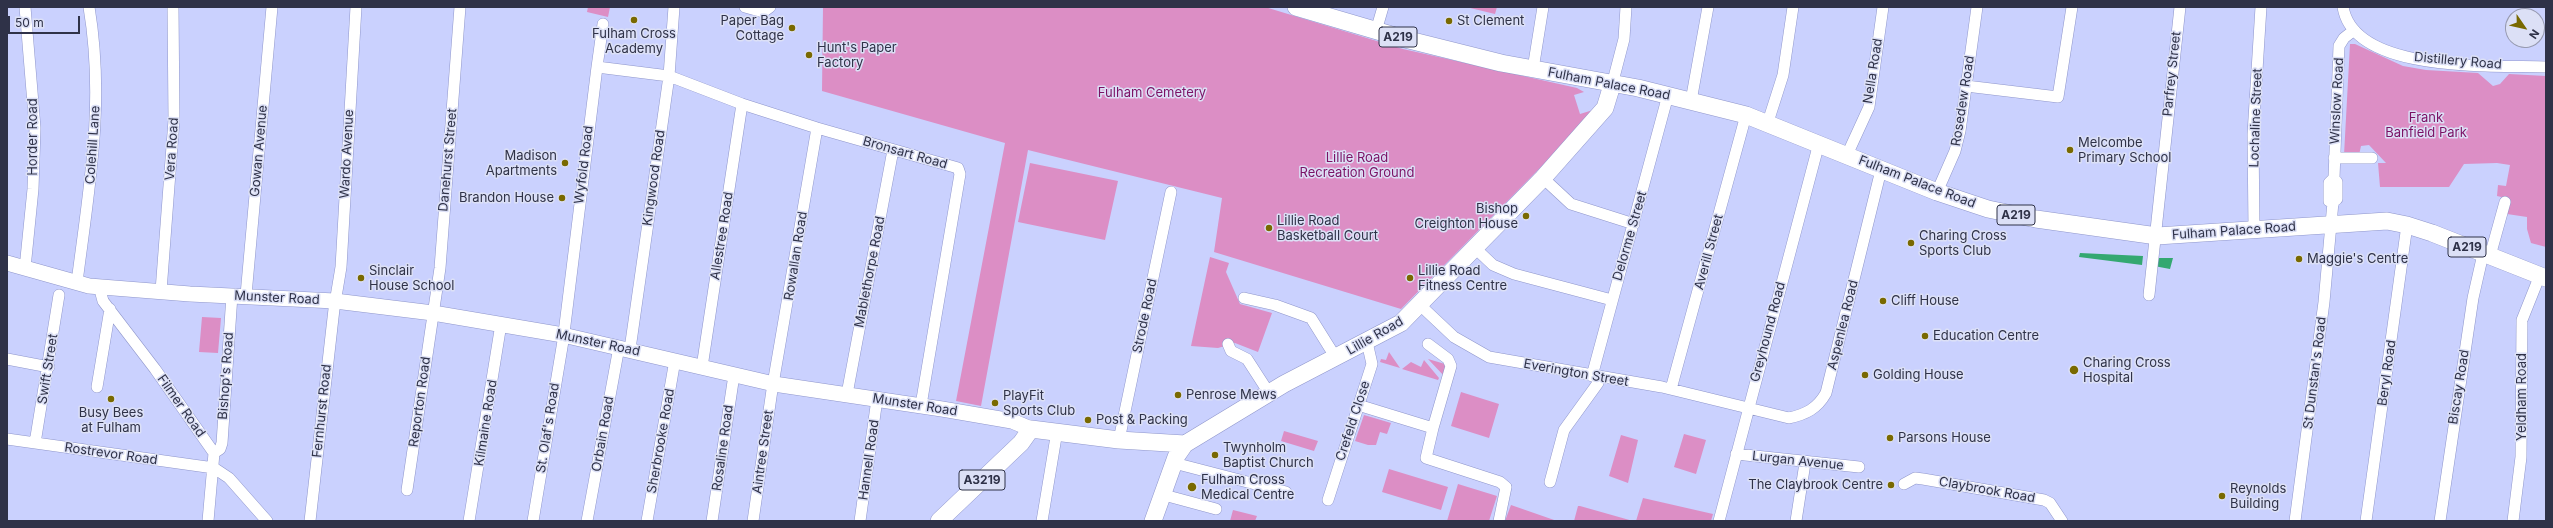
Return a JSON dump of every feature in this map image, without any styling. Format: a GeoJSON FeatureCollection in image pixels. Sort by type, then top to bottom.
{"type":"FeatureCollection","features":[{"type":"Feature","properties":{"kind":"main road","name":"Fulham Palace Road"},"geometry":{"type":"LineString","coordinates":[[1296,7],[1376,31],[1533,69],[1668,95],[1746,115],[1768,122],[1937,192],[1988,209],[2036,219],[2157,236],[2387,221],[2407,224],[2543,277]]}},
{"type":"Feature","properties":{"kind":"main road","name":"Lillie Road"},"geometry":{"type":"LineString","coordinates":[[1153,521],[1164,495],[1174,463],[1185,444],[1269,393],[1368,342],[1401,323],[1542,178],[1605,108],[1612,85]]}},
{"type":"Feature","properties":{"kind":"main road","name":"Munster Road"},"geometry":{"type":"LineString","coordinates":[[1031,429],[1057,431],[1119,440],[1185,444]]}},
{"type":"Feature","properties":{"kind":"main road","name":"A3219"},"geometry":{"type":"LineString","coordinates":[[939,521],[1021,443],[1031,429]]}},
{"type":"Feature","properties":{"kind":"street","name":"Horder Road"},"geometry":{"type":"LineString","coordinates":[[25,7],[35,128],[33,189],[25,268]]}},
{"type":"Feature","properties":{"kind":"street","name":"Colehill Lane"},"geometry":{"type":"LineString","coordinates":[[77,282],[94,157],[96,97],[95,50],[89,7]]}},
{"type":"Feature","properties":{"kind":"street","name":"Vera Road"},"geometry":{"type":"LineString","coordinates":[[161,291],[174,120],[173,7]]}},
{"type":"Feature","properties":{"kind":"street","name":"Gowan Avenue"},"geometry":{"type":"LineString","coordinates":[[239,295],[272,7]]}},
{"type":"Feature","properties":{"kind":"street","name":"Wardo Avenue"},"geometry":{"type":"LineString","coordinates":[[335,301],[341,267],[356,7]]}},
{"type":"Feature","properties":{"kind":"street","name":"Danehurst Street"},"geometry":{"type":"LineString","coordinates":[[433,313],[440,260],[460,7]]}},
{"type":"Feature","properties":{"kind":"street","name":"Kingwood Road"},"geometry":{"type":"LineString","coordinates":[[624,348],[668,76],[674,7]]}},
{"type":"Feature","properties":{"kind":"street"},"geometry":{"type":"LineString","coordinates":[[745,7],[762,12],[770,8]]}},
{"type":"Feature","properties":{"kind":"street"},"geometry":{"type":"LineString","coordinates":[[1376,31],[1383,7]]}},
{"type":"Feature","properties":{"kind":"street"},"geometry":{"type":"LineString","coordinates":[[1533,69],[1543,7]]}},
{"type":"Feature","properties":{"kind":"street"},"geometry":{"type":"LineString","coordinates":[[1612,85],[1624,39],[1626,7]]}},
{"type":"Feature","properties":{"kind":"street"},"geometry":{"type":"LineString","coordinates":[[1691,101],[1708,7]]}},
{"type":"Feature","properties":{"kind":"street"},"geometry":{"type":"LineString","coordinates":[[1768,122],[1783,75],[1793,7]]}},
{"type":"Feature","properties":{"kind":"street","name":"Nella Road"},"geometry":{"type":"LineString","coordinates":[[1847,155],[1868,107],[1882,7]]}},
{"type":"Feature","properties":{"kind":"street","name":"Rosedew Road"},"geometry":{"type":"LineString","coordinates":[[1937,192],[1955,150],[1966,86],[1976,7]]}},
{"type":"Feature","properties":{"kind":"street"},"geometry":{"type":"LineString","coordinates":[[1966,86],[2058,97],[2072,7]]}},
{"type":"Feature","properties":{"kind":"street","name":"Parfrey Street"},"geometry":{"type":"LineString","coordinates":[[2149,295],[2157,236],[2180,7]]}},
{"type":"Feature","properties":{"kind":"street","name":"Lochaline Street"},"geometry":{"type":"LineString","coordinates":[[2254,229],[2253,134],[2261,7]]}},
{"type":"Feature","properties":{"kind":"street"},"geometry":{"type":"LineString","coordinates":[[2343,7],[2353,31]]}},
{"type":"Feature","properties":{"kind":"street","name":"Wyfold Road"},"geometry":{"type":"LineString","coordinates":[[563,335],[596,67],[603,24]]}},
{"type":"Feature","properties":{"kind":"street","name":"Distillery Road"},"geometry":{"type":"LineString","coordinates":[[2353,31],[2376,48],[2416,59],[2546,67]]}},
{"type":"Feature","properties":{"kind":"street","name":"Winslow Road"},"geometry":{"type":"LineString","coordinates":[[2331,224],[2333,202],[2337,199],[2337,182],[2334,178],[2334,158],[2339,46],[2344,38],[2353,31]]}},
{"type":"Feature","properties":{"kind":"street"},"geometry":{"type":"LineString","coordinates":[[596,67],[668,76]]}},
{"type":"Feature","properties":{"kind":"street","name":"Bronsart Road"},"geometry":{"type":"LineString","coordinates":[[668,76],[742,104],[817,128],[958,168],[960,174],[921,405]]}},
{"type":"Feature","properties":{"kind":"street","name":"Delorme Street"},"geometry":{"type":"LineString","coordinates":[[1550,482],[1564,430],[1598,383],[1595,377],[1612,300],[1668,95]]}},
{"type":"Feature","properties":{"kind":"street","name":"Allestree Road"},"geometry":{"type":"LineString","coordinates":[[702,367],[742,104]]}},
{"type":"Feature","properties":{"kind":"street","name":"Averill Street"},"geometry":{"type":"LineString","coordinates":[[1671,389],[1746,115]]}},
{"type":"Feature","properties":{"kind":"street","name":"Rowallan Road"},"geometry":{"type":"LineString","coordinates":[[774,384],[817,128]]}},
{"type":"Feature","properties":{"kind":"street","name":"Greyhound Road"},"geometry":{"type":"LineString","coordinates":[[1719,521],[1819,143]]}},
{"type":"Feature","properties":{"kind":"street","name":"Mablethorpe Road"},"geometry":{"type":"LineString","coordinates":[[847,394],[892,150]]}},
{"type":"Feature","properties":{"kind":"street"},"geometry":{"type":"LineString","coordinates":[[2334,158],[2372,158]]}},
{"type":"Feature","properties":{"kind":"street","name":"Aspenlea Road"},"geometry":{"type":"LineString","coordinates":[[1748,408],[1789,418],[1811,410],[1821,402],[1826,393],[1882,170]]}},
{"type":"Feature","properties":{"kind":"street"},"geometry":{"type":"LineString","coordinates":[[1542,178],[1571,204],[1634,224]]}},
{"type":"Feature","properties":{"kind":"street","name":"Strode Road"},"geometry":{"type":"LineString","coordinates":[[1119,440],[1171,192]]}},
{"type":"Feature","properties":{"kind":"street","name":"Biscay Road"},"geometry":{"type":"LineString","coordinates":[[2440,521],[2473,298],[2505,202]]}},
{"type":"Feature","properties":{"kind":"street","name":"St Dunstan's Road"},"geometry":{"type":"LineString","coordinates":[[2295,521],[2324,302],[2331,224]]}},
{"type":"Feature","properties":{"kind":"street","name":"Beryl Road"},"geometry":{"type":"LineString","coordinates":[[2366,521],[2407,224]]}},
{"type":"Feature","properties":{"kind":"street"},"geometry":{"type":"LineString","coordinates":[[1475,248],[1493,265],[1514,274],[1612,300]]}},
{"type":"Feature","properties":{"kind":"street","name":"Munster Road"},"geometry":{"type":"LineString","coordinates":[[7,263],[77,282],[99,286],[335,301],[433,313],[501,324],[624,348],[774,384],[921,405],[1012,421],[1031,429]]}},
{"type":"Feature","properties":{"kind":"street","name":"Yeldham Road"},"geometry":{"type":"LineString","coordinates":[[2513,521],[2521,457],[2522,320],[2543,277]]}},
{"type":"Feature","properties":{"kind":"street","name":"Filmer Road"},"geometry":{"type":"LineString","coordinates":[[99,286],[100,298],[155,369],[214,453]]}},
{"type":"Feature","properties":{"kind":"street","name":"Swift Street"},"geometry":{"type":"LineString","coordinates":[[35,443],[59,295]]}},
{"type":"Feature","properties":{"kind":"street","name":"Bishop's Road"},"geometry":{"type":"LineString","coordinates":[[214,453],[220,449],[222,442],[239,295]]}},
{"type":"Feature","properties":{"kind":"street"},"geometry":{"type":"LineString","coordinates":[[1244,298],[1275,305],[1311,318],[1336,358]]}},
{"type":"Feature","properties":{"kind":"street","name":"Fernhurst Road"},"geometry":{"type":"LineString","coordinates":[[310,521],[335,301]]}},
{"type":"Feature","properties":{"kind":"street","name":"Everington Street"},"geometry":{"type":"LineString","coordinates":[[1420,305],[1454,337],[1489,357],[1595,377],[1671,389],[1748,408]]}},
{"type":"Feature","properties":{"kind":"street"},"geometry":{"type":"LineString","coordinates":[[97,387],[110,309]]}},
{"type":"Feature","properties":{"kind":"street","name":"Reporton Road"},"geometry":{"type":"LineString","coordinates":[[407,490],[433,313]]}},
{"type":"Feature","properties":{"kind":"street","name":"Kilmaine Road"},"geometry":{"type":"LineString","coordinates":[[469,521],[501,324]]}},
{"type":"Feature","properties":{"kind":"street","name":"St. Olaf's Road"},"geometry":{"type":"LineString","coordinates":[[533,521],[563,335]]}},
{"type":"Feature","properties":{"kind":"street","name":"Crefeld Close"},"geometry":{"type":"LineString","coordinates":[[1328,500],[1372,364],[1368,342]]}},
{"type":"Feature","properties":{"kind":"street"},"geometry":{"type":"LineString","coordinates":[[1228,344],[1231,351],[1247,359],[1269,393]]}},
{"type":"Feature","properties":{"kind":"street"},"geometry":{"type":"LineString","coordinates":[[1428,344],[1448,359],[1451,366],[1426,458],[1498,481],[1506,487],[1499,521]]}},
{"type":"Feature","properties":{"kind":"street","name":"Orbain Road"},"geometry":{"type":"LineString","coordinates":[[587,521],[624,348]]}},
{"type":"Feature","properties":{"kind":"street"},"geometry":{"type":"LineString","coordinates":[[7,359],[48,367]]}},
{"type":"Feature","properties":{"kind":"street","name":"Sherbrooke Road"},"geometry":{"type":"LineString","coordinates":[[647,521],[675,360]]}},
{"type":"Feature","properties":{"kind":"street","name":"Rosaline Road"},"geometry":{"type":"LineString","coordinates":[[712,521],[734,375]]}},
{"type":"Feature","properties":{"kind":"street","name":"Aintree Street"},"geometry":{"type":"LineString","coordinates":[[753,521],[774,384]]}},
{"type":"Feature","properties":{"kind":"street","name":"Hannell Road"},"geometry":{"type":"LineString","coordinates":[[860,521],[877,399]]}},
{"type":"Feature","properties":{"kind":"street"},"geometry":{"type":"LineString","coordinates":[[1358,405],[1433,428]]}},
{"type":"Feature","properties":{"kind":"street"},"geometry":{"type":"LineString","coordinates":[[1042,521],[1057,431]]}},
{"type":"Feature","properties":{"kind":"street","name":"Rostrevor Road"},"geometry":{"type":"LineString","coordinates":[[7,439],[214,468]]}},
{"type":"Feature","properties":{"kind":"street"},"geometry":{"type":"LineString","coordinates":[[208,521],[214,468],[214,453]]}},
{"type":"Feature","properties":{"kind":"street","name":"Lurgan Avenue"},"geometry":{"type":"LineString","coordinates":[[1736,454],[1805,463],[1859,467]]}},
{"type":"Feature","properties":{"kind":"street"},"geometry":{"type":"LineString","coordinates":[[1174,463],[1286,492]]}},
{"type":"Feature","properties":{"kind":"street"},"geometry":{"type":"LineString","coordinates":[[1796,521],[1805,463]]}},
{"type":"Feature","properties":{"kind":"street"},"geometry":{"type":"LineString","coordinates":[[214,468],[229,478],[267,521]]}},
{"type":"Feature","properties":{"kind":"street","name":"Claybrook Road"},"geometry":{"type":"LineString","coordinates":[[1904,484],[1915,478],[2044,500],[2050,504],[2062,521]]}},
{"type":"Feature","properties":{"kind":"street"},"geometry":{"type":"LineString","coordinates":[[1164,495],[1216,509]]}},
{"type":"Feature","properties":{"kind":"green space"},"geometry":{"type":"Polygon","coordinates":[[[588,7],[610,7],[608,17],[587,12],[588,7]]]}},
{"type":"Feature","properties":{"kind":"green space"},"geometry":{"type":"Polygon","coordinates":[[[823,7],[1265,7],[1403,49],[1577,88],[1584,92],[1574,95],[1580,114],[1593,110],[1543,165],[1401,309],[1214,252],[1222,198],[1028,150],[981,406],[956,401],[1005,143],[822,91],[823,7]]]}},
{"type":"Feature","properties":{"kind":"green space"},"geometry":{"type":"Polygon","coordinates":[[[1466,7],[1497,7],[1495,14],[1466,7]]]}},
{"type":"Feature","properties":{"kind":"green space","name":"Frank Banfield Park"},"geometry":{"type":"Polygon","coordinates":[[[2350,44],[2355,44],[2403,66],[2426,70],[2478,73],[2493,86],[2500,84],[2509,74],[2546,76],[2546,247],[2531,243],[2527,229],[2527,217],[2507,214],[2510,199],[2497,196],[2498,185],[2506,186],[2510,165],[2497,163],[2464,164],[2449,187],[2380,187],[2378,163],[2386,163],[2369,145],[2361,146],[2359,155],[2344,155],[2350,44]]]}},
{"type":"Feature","properties":{"kind":"green space"},"geometry":{"type":"Polygon","coordinates":[[[1030,163],[1118,181],[1105,240],[1018,222],[1030,163]]]}},
{"type":"Feature","properties":{"kind":"green space"},"geometry":{"type":"Polygon","coordinates":[[[1210,257],[1229,263],[1226,272],[1240,304],[1272,313],[1258,352],[1235,343],[1218,348],[1191,346],[1210,257]]]}},
{"type":"Feature","properties":{"kind":"green space"},"geometry":{"type":"Polygon","coordinates":[[[202,317],[221,318],[218,353],[199,352],[202,317]]]}},
{"type":"Feature","properties":{"kind":"green space"},"geometry":{"type":"Polygon","coordinates":[[[1389,352],[1400,368],[1380,362],[1381,359],[1386,360],[1389,352]]]}},
{"type":"Feature","properties":{"kind":"green space"},"geometry":{"type":"Polygon","coordinates":[[[1428,359],[1445,364],[1447,368],[1445,377],[1428,359]]]}},
{"type":"Feature","properties":{"kind":"green space"},"geometry":{"type":"Polygon","coordinates":[[[1424,360],[1439,378],[1438,380],[1402,369],[1411,362],[1421,367],[1424,360]]]}},
{"type":"Feature","properties":{"kind":"green space"},"geometry":{"type":"Polygon","coordinates":[[[1461,392],[1499,404],[1489,438],[1451,426],[1461,392]]]}},
{"type":"Feature","properties":{"kind":"green space"},"geometry":{"type":"Polygon","coordinates":[[[1364,415],[1391,423],[1387,434],[1380,432],[1376,445],[1368,445],[1355,441],[1364,415]]]}},
{"type":"Feature","properties":{"kind":"green space"},"geometry":{"type":"Polygon","coordinates":[[[1284,431],[1318,441],[1314,451],[1281,441],[1284,431]]]}},
{"type":"Feature","properties":{"kind":"green space"},"geometry":{"type":"Polygon","coordinates":[[[1684,434],[1706,440],[1696,474],[1674,467],[1684,434]]]}},
{"type":"Feature","properties":{"kind":"green space"},"geometry":{"type":"Polygon","coordinates":[[[1621,435],[1638,440],[1628,483],[1609,476],[1621,435]]]}},
{"type":"Feature","properties":{"kind":"green space"},"geometry":{"type":"Polygon","coordinates":[[[1389,469],[1448,487],[1441,510],[1382,492],[1389,469]]]}},
{"type":"Feature","properties":{"kind":"green space"},"geometry":{"type":"Polygon","coordinates":[[[1458,484],[1497,496],[1489,521],[1447,521],[1458,484]]]}},
{"type":"Feature","properties":{"kind":"green space"},"geometry":{"type":"Polygon","coordinates":[[[1643,498],[1713,514],[1711,521],[1636,521],[1643,498]]]}},
{"type":"Feature","properties":{"kind":"green space"},"geometry":{"type":"Polygon","coordinates":[[[1511,505],[1557,521],[1505,521],[1511,505]]]}},
{"type":"Feature","properties":{"kind":"green space"},"geometry":{"type":"Polygon","coordinates":[[[1578,506],[1580,506],[1633,521],[1574,521],[1578,506]]]}},
{"type":"Feature","properties":{"kind":"green space"},"geometry":{"type":"Polygon","coordinates":[[[1233,510],[1257,516],[1255,521],[1230,521],[1233,510]]]}},
{"type":"Feature","properties":{"kind":"shaded area"},"geometry":{"type":"Polygon","coordinates":[[[2080,253],[2143,256],[2142,265],[2079,257],[2080,253]]]}},
{"type":"Feature","properties":{"kind":"shaded area"},"geometry":{"type":"Polygon","coordinates":[[[2156,258],[2173,258],[2170,269],[2154,266],[2156,258]]]}},
{"type":"Feature","properties":{"kind":"place","name":"Fulham Cross Academy"},"geometry":{"type":"Point","coordinates":[634,20]}},
{"type":"Feature","properties":{"kind":"place","name":"St Clement"},"geometry":{"type":"Point","coordinates":[1449,21]}},
{"type":"Feature","properties":{"kind":"place","name":"Paper Bag Cottage"},"geometry":{"type":"Point","coordinates":[792,28]}},
{"type":"Feature","properties":{"kind":"place","name":"Hunt's Paper Factory"},"geometry":{"type":"Point","coordinates":[809,55]}},
{"type":"Feature","properties":{"kind":"place","name":"Melcombe Primary School"},"geometry":{"type":"Point","coordinates":[2070,150]}},
{"type":"Feature","properties":{"kind":"place","name":"Madison Apartments"},"geometry":{"type":"Point","coordinates":[565,163]}},
{"type":"Feature","properties":{"kind":"place","name":"Brandon House"},"geometry":{"type":"Point","coordinates":[562,198]}},
{"type":"Feature","properties":{"kind":"place","name":"Bishop Creighton House"},"geometry":{"type":"Point","coordinates":[1526,216]}},
{"type":"Feature","properties":{"kind":"place","name":"Lillie Road Basketball Court"},"geometry":{"type":"Point","coordinates":[1269,228]}},
{"type":"Feature","properties":{"kind":"place","name":"Charing Cross Sports Club"},"geometry":{"type":"Point","coordinates":[1911,243]}},
{"type":"Feature","properties":{"kind":"place","name":"Maggie's Centre"},"geometry":{"type":"Point","coordinates":[2299,259]}},
{"type":"Feature","properties":{"kind":"place","name":"Sinclair House School"},"geometry":{"type":"Point","coordinates":[361,278]}},
{"type":"Feature","properties":{"kind":"place","name":"Lillie Road Fitness Centre"},"geometry":{"type":"Point","coordinates":[1410,278]}},
{"type":"Feature","properties":{"kind":"place","name":"Cliff House"},"geometry":{"type":"Point","coordinates":[1883,301]}},
{"type":"Feature","properties":{"kind":"place","name":"Education Centre"},"geometry":{"type":"Point","coordinates":[1925,336]}},
{"type":"Feature","properties":{"kind":"place","name":"Charing Cross Hospital"},"geometry":{"type":"Point","coordinates":[2074,370]}},
{"type":"Feature","properties":{"kind":"place","name":"Golding House"},"geometry":{"type":"Point","coordinates":[1865,375]}},
{"type":"Feature","properties":{"kind":"place","name":"Penrose Mews"},"geometry":{"type":"Point","coordinates":[1178,395]}},
{"type":"Feature","properties":{"kind":"place","name":"Busy Bees at Fulham"},"geometry":{"type":"Point","coordinates":[111,399]}},
{"type":"Feature","properties":{"kind":"place","name":"PlayFit Sports Club"},"geometry":{"type":"Point","coordinates":[995,403]}},
{"type":"Feature","properties":{"kind":"place","name":"Post & Packing"},"geometry":{"type":"Point","coordinates":[1088,420]}},
{"type":"Feature","properties":{"kind":"place","name":"Parsons House"},"geometry":{"type":"Point","coordinates":[1890,438]}},
{"type":"Feature","properties":{"kind":"place","name":"Twynholm Baptist Church"},"geometry":{"type":"Point","coordinates":[1215,455]}},
{"type":"Feature","properties":{"kind":"place","name":"The Claybrook Centre"},"geometry":{"type":"Point","coordinates":[1891,485]}},
{"type":"Feature","properties":{"kind":"place","name":"Fulham Cross Medical Centre"},"geometry":{"type":"Point","coordinates":[1192,487]}},
{"type":"Feature","properties":{"kind":"place","name":"Reynolds Building"},"geometry":{"type":"Point","coordinates":[2222,496]}},
{"type":"Feature","properties":{"kind":"park label","name":"Fulham Cemetery"},"geometry":{"type":"Point","coordinates":[1152,93]}},
{"type":"Feature","properties":{"kind":"park label","name":"Lillie Road Recreation Ground"},"geometry":{"type":"Point","coordinates":[1357,166]}}]}
